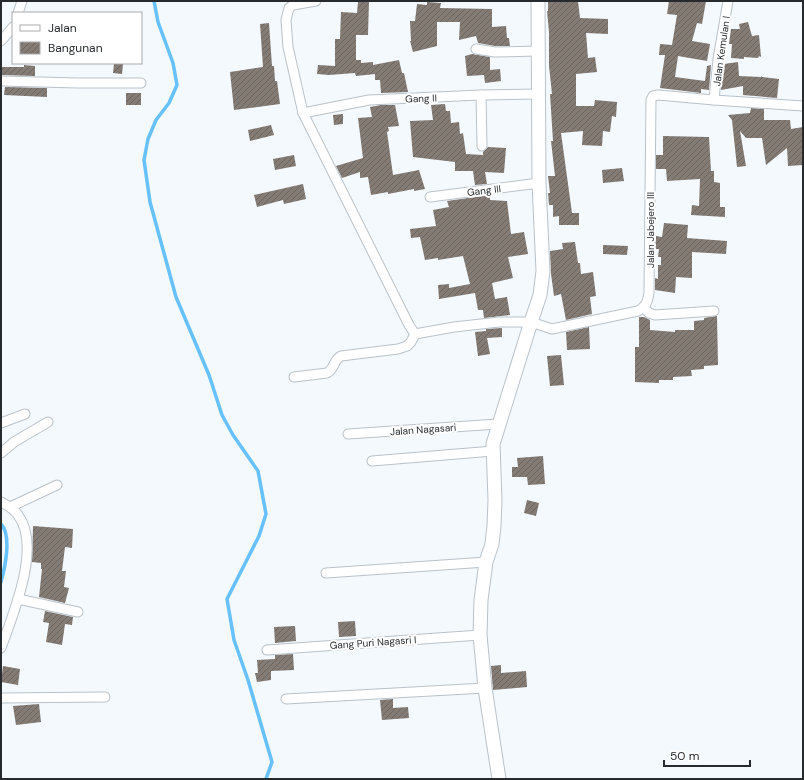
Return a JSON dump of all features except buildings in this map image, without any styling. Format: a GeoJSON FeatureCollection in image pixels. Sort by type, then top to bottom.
{"type":"FeatureCollection","features":[{"type":"Feature","properties":{"kind":"street"},"geometry":{"type":"LineString","coordinates":[[18,12],[22,1]]}},
{"type":"Feature","properties":{"kind":"street"},"geometry":{"type":"LineString","coordinates":[[316,1],[293,4],[289,8],[286,20],[288,47],[303,113],[409,326],[415,334]]}},
{"type":"Feature","properties":{"kind":"street"},"geometry":{"type":"LineString","coordinates":[[499,779],[485,688],[480,634],[481,600],[486,562],[492,544],[494,526],[495,500],[493,444],[530,322],[540,295],[543,271],[539,183],[540,94],[538,1]]}},
{"type":"Feature","properties":{"kind":"street","name":"Jalan Kemulan I"},"geometry":{"type":"LineString","coordinates":[[714,100],[718,59],[728,1]]}},
{"type":"Feature","properties":{"kind":"street"},"geometry":{"type":"LineString","coordinates":[[1,41],[12,28]]}},
{"type":"Feature","properties":{"kind":"street"},"geometry":{"type":"LineString","coordinates":[[476,49],[495,52],[538,51]]}},
{"type":"Feature","properties":{"kind":"street"},"geometry":{"type":"LineString","coordinates":[[1,81],[141,83]]}},
{"type":"Feature","properties":{"kind":"street","name":"Gang II"},"geometry":{"type":"LineString","coordinates":[[303,113],[369,100],[540,94]]}},
{"type":"Feature","properties":{"kind":"street"},"geometry":{"type":"LineString","coordinates":[[481,95],[482,146]]}},
{"type":"Feature","properties":{"kind":"street","name":"Jalan Jabejero III"},"geometry":{"type":"LineString","coordinates":[[644,308],[647,303],[649,292],[651,100],[654,96],[658,95],[714,100]]}},
{"type":"Feature","properties":{"kind":"street"},"geometry":{"type":"LineString","coordinates":[[714,100],[803,106]]}},
{"type":"Feature","properties":{"kind":"street","name":"Gang III"},"geometry":{"type":"LineString","coordinates":[[430,197],[539,183]]}},
{"type":"Feature","properties":{"kind":"street"},"geometry":{"type":"LineString","coordinates":[[415,334],[454,327],[499,322],[530,322],[552,329],[638,311],[644,308],[649,313],[655,315],[714,311]]}},
{"type":"Feature","properties":{"kind":"street"},"geometry":{"type":"LineString","coordinates":[[294,377],[327,373],[331,371],[337,359],[341,356],[398,350],[407,346],[415,334]]}},
{"type":"Feature","properties":{"kind":"street"},"geometry":{"type":"LineString","coordinates":[[1,423],[25,414]]}},
{"type":"Feature","properties":{"kind":"street"},"geometry":{"type":"LineString","coordinates":[[1,453],[14,442],[48,422]]}},
{"type":"Feature","properties":{"kind":"street","name":"Jalan Nagasari"},"geometry":{"type":"LineString","coordinates":[[348,434],[498,424]]}},
{"type":"Feature","properties":{"kind":"street"},"geometry":{"type":"LineString","coordinates":[[372,461],[493,451]]}},
{"type":"Feature","properties":{"kind":"street"},"geometry":{"type":"LineString","coordinates":[[10,507],[57,485]]}},
{"type":"Feature","properties":{"kind":"street"},"geometry":{"type":"LineString","coordinates":[[1,502],[10,507],[18,515],[21,520],[28,547],[26,566],[18,599],[1,648]]}},
{"type":"Feature","properties":{"kind":"street"},"geometry":{"type":"LineString","coordinates":[[326,573],[486,562]]}},
{"type":"Feature","properties":{"kind":"street"},"geometry":{"type":"LineString","coordinates":[[18,599],[78,612]]}},
{"type":"Feature","properties":{"kind":"street","name":"Gang Puri Nagasri I"},"geometry":{"type":"LineString","coordinates":[[267,650],[480,634]]}},
{"type":"Feature","properties":{"kind":"street"},"geometry":{"type":"LineString","coordinates":[[286,699],[485,688]]}},
{"type":"Feature","properties":{"kind":"street"},"geometry":{"type":"LineString","coordinates":[[1,698],[105,697]]}},
{"type":"Feature","properties":{"kind":"waterway"},"geometry":{"type":"LineString","coordinates":[[154,1],[158,22],[173,63],[177,85],[169,103],[156,120],[148,139],[144,160],[150,202],[176,297],[209,375],[222,415],[233,435],[258,471],[266,514],[259,536],[227,599],[234,640],[248,680],[272,762],[266,779]]}},
{"type":"Feature","properties":{"kind":"waterway"},"geometry":{"type":"LineString","coordinates":[[1,524],[4,529],[7,543],[6,560],[1,582]]}}]}
